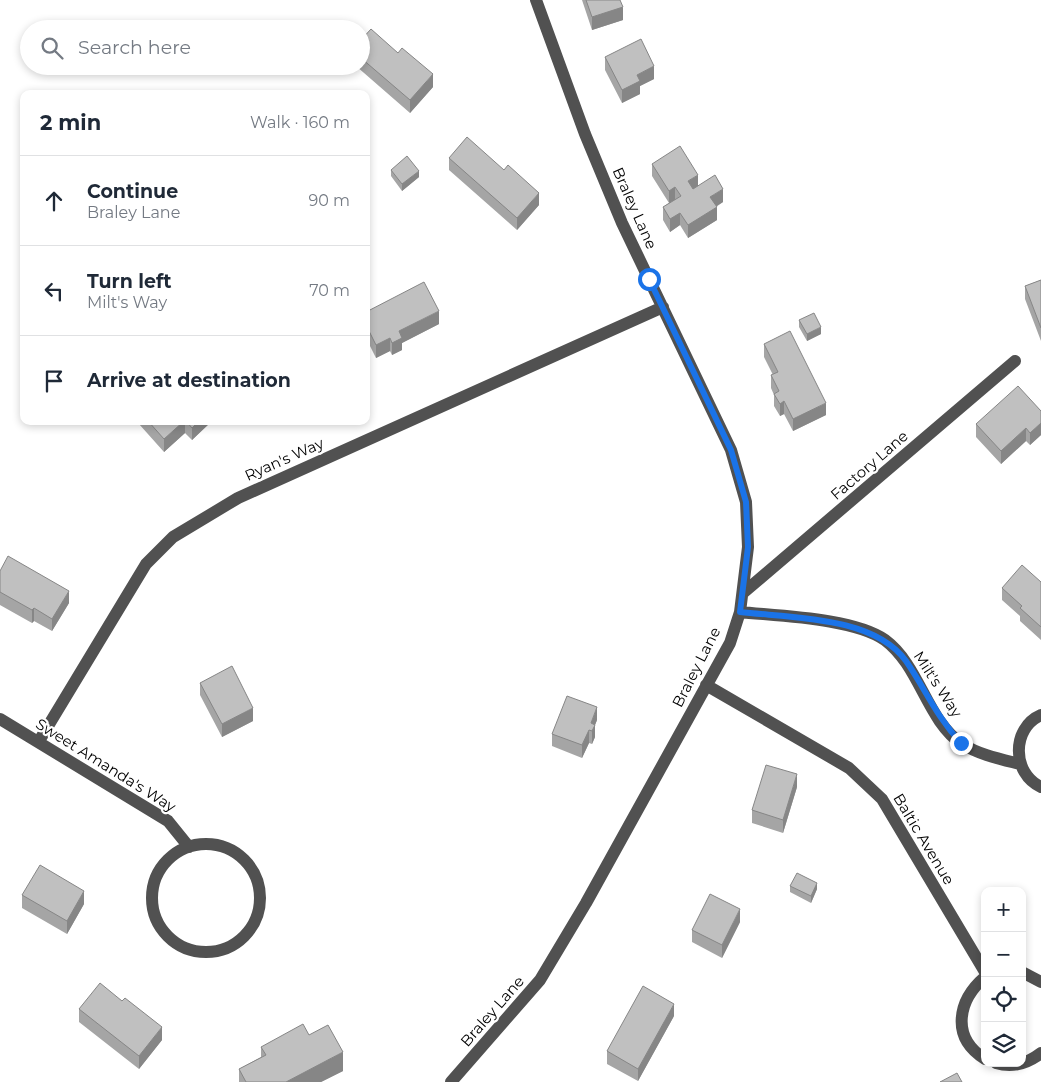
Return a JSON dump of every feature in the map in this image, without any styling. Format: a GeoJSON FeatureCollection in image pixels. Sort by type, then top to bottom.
{"type":"FeatureCollection","features":[{"type":"Feature","properties":{"kind":"street","name":"Braley Lane"},"geometry":{"type":"LineString","coordinates":[[451,1082],[540,980],[730,643],[740,612],[748,547],[746,502],[731,450],[622,223],[585,134],[536,0]]}},
{"type":"Feature","properties":{"kind":"street","name":"Ryan's Way"},"geometry":{"type":"LineString","coordinates":[[39,741],[141,571],[174,537],[238,498],[663,307]]}},
{"type":"Feature","properties":{"kind":"street","name":"Factory Lane"},"geometry":{"type":"LineString","coordinates":[[743,594],[1015,360]]}},
{"type":"Feature","properties":{"kind":"street","name":"Milt's Way"},"geometry":{"type":"LineString","coordinates":[[740,612],[831,622],[861,629],[885,640],[905,660],[943,724],[961,743],[984,755],[1020,764]]}},
{"type":"Feature","properties":{"kind":"street","name":"Baltic Avenue"},"geometry":{"type":"LineString","coordinates":[[706,685],[848,768],[882,799],[981,965]]}},
{"type":"Feature","properties":{"kind":"street"},"geometry":{"type":"LineString","coordinates":[[1041,715],[1027,726],[1020,738],[1018,750],[1020,764],[1026,776],[1041,787]]}},
{"type":"Feature","properties":{"kind":"street","name":"Sweet Amanda's Way"},"geometry":{"type":"LineString","coordinates":[[0,719],[168,821],[189,847]]}},
{"type":"Feature","properties":{"kind":"street"},"geometry":{"type":"LineString","coordinates":[[207,844],[225,847],[241,856],[253,870],[259,887],[260,906],[254,923],[242,938],[227,948],[209,952],[192,950],[176,943],[164,931],[155,916],[152,899],[154,882],[162,867],[174,854],[189,847],[207,844]]}},
{"type":"Feature","properties":{"kind":"street"},"geometry":{"type":"LineString","coordinates":[[1026,974],[1041,982]]}},
{"type":"Feature","properties":{"kind":"street"},"geometry":{"type":"LineString","coordinates":[[981,981],[967,996],[962,1022],[968,1041],[981,1054]]}},
{"type":"Feature","properties":{"kind":"street"},"geometry":{"type":"LineString","coordinates":[[1026,1062],[1041,1053]]}},
{"type":"Feature","properties":{"kind":"building"},"geometry":{"type":"Polygon","coordinates":[[[586,0],[620,0],[623,7],[592,17],[586,0]]]}},
{"type":"Feature","properties":{"kind":"building"},"geometry":{"type":"Polygon","coordinates":[[[370,30],[398,53],[402,48],[433,74],[410,100],[370,66],[370,30]]]}},
{"type":"Feature","properties":{"kind":"building"},"geometry":{"type":"Polygon","coordinates":[[[641,39],[654,66],[637,75],[640,81],[622,90],[605,57],[641,39]]]}},
{"type":"Feature","properties":{"kind":"building"},"geometry":{"type":"Polygon","coordinates":[[[467,137],[504,170],[508,165],[539,193],[517,218],[449,158],[467,137]]]}},
{"type":"Feature","properties":{"kind":"building"},"geometry":{"type":"Polygon","coordinates":[[[680,146],[698,175],[688,181],[693,189],[715,175],[723,189],[710,197],[717,207],[688,225],[680,213],[670,219],[663,207],[681,196],[675,187],[669,191],[652,164],[680,146]]]}},
{"type":"Feature","properties":{"kind":"building"},"geometry":{"type":"Polygon","coordinates":[[[407,156],[419,171],[402,184],[391,170],[407,156]]]}},
{"type":"Feature","properties":{"kind":"building"},"geometry":{"type":"Polygon","coordinates":[[[1041,280],[1041,328],[1025,286],[1041,280]]]}},
{"type":"Feature","properties":{"kind":"building"},"geometry":{"type":"Polygon","coordinates":[[[424,282],[439,311],[399,331],[402,338],[392,343],[390,338],[376,345],[370,333],[370,310],[424,282]]]}},
{"type":"Feature","properties":{"kind":"building"},"geometry":{"type":"Polygon","coordinates":[[[814,313],[821,327],[807,334],[799,320],[814,313]]]}},
{"type":"Feature","properties":{"kind":"building"},"geometry":{"type":"Polygon","coordinates":[[[790,331],[826,403],[793,419],[784,401],[780,404],[774,394],[779,391],[771,375],[778,372],[764,344],[790,331]]]}},
{"type":"Feature","properties":{"kind":"building"},"geometry":{"type":"Polygon","coordinates":[[[1018,386],[1041,411],[1041,423],[1030,433],[1026,428],[1001,451],[976,424],[1018,386]]]}},
{"type":"Feature","properties":{"kind":"building"},"geometry":{"type":"Polygon","coordinates":[[[152,425],[180,425],[164,439],[152,425]]]}},
{"type":"Feature","properties":{"kind":"building"},"geometry":{"type":"Polygon","coordinates":[[[8,556],[69,591],[52,619],[0,592],[0,571],[8,556]]]}},
{"type":"Feature","properties":{"kind":"building"},"geometry":{"type":"Polygon","coordinates":[[[1022,565],[1041,582],[1041,627],[1002,588],[1022,565]]]}},
{"type":"Feature","properties":{"kind":"building"},"geometry":{"type":"Polygon","coordinates":[[[232,666],[253,708],[222,724],[200,683],[232,666]]]}},
{"type":"Feature","properties":{"kind":"building"},"geometry":{"type":"Polygon","coordinates":[[[567,696],[597,707],[591,723],[595,725],[592,731],[589,730],[582,745],[552,734],[567,696]]]}},
{"type":"Feature","properties":{"kind":"building"},"geometry":{"type":"Polygon","coordinates":[[[766,765],[797,774],[783,820],[752,810],[766,765]]]}},
{"type":"Feature","properties":{"kind":"building"},"geometry":{"type":"Polygon","coordinates":[[[40,865],[84,891],[67,921],[22,895],[40,865]]]}},
{"type":"Feature","properties":{"kind":"building"},"geometry":{"type":"Polygon","coordinates":[[[797,873],[817,883],[811,896],[790,886],[797,873]]]}},
{"type":"Feature","properties":{"kind":"building"},"geometry":{"type":"Polygon","coordinates":[[[710,894],[740,909],[722,945],[692,930],[710,894]]]}},
{"type":"Feature","properties":{"kind":"building"},"geometry":{"type":"Polygon","coordinates":[[[100,983],[122,1001],[125,998],[162,1027],[139,1056],[79,1009],[100,983]]]}},
{"type":"Feature","properties":{"kind":"building"},"geometry":{"type":"Polygon","coordinates":[[[643,986],[674,1004],[638,1069],[607,1051],[643,986]]]}},
{"type":"Feature","properties":{"kind":"building"},"geometry":{"type":"Polygon","coordinates":[[[303,1024],[309,1035],[328,1025],[343,1052],[286,1082],[246,1082],[239,1069],[266,1055],[261,1047],[303,1024]]]}},
{"type":"Feature","properties":{"kind":"building"},"geometry":{"type":"Polygon","coordinates":[[[957,1073],[962,1082],[940,1082],[957,1073]]]}},
{"type":"Feature","properties":{"kind":"route"},"geometry":{"type":"LineString","coordinates":[[649,279],[731,450],[746,502],[748,547],[740,612],[831,622],[861,629],[885,640],[905,660],[943,724],[961,743]]}}]}
